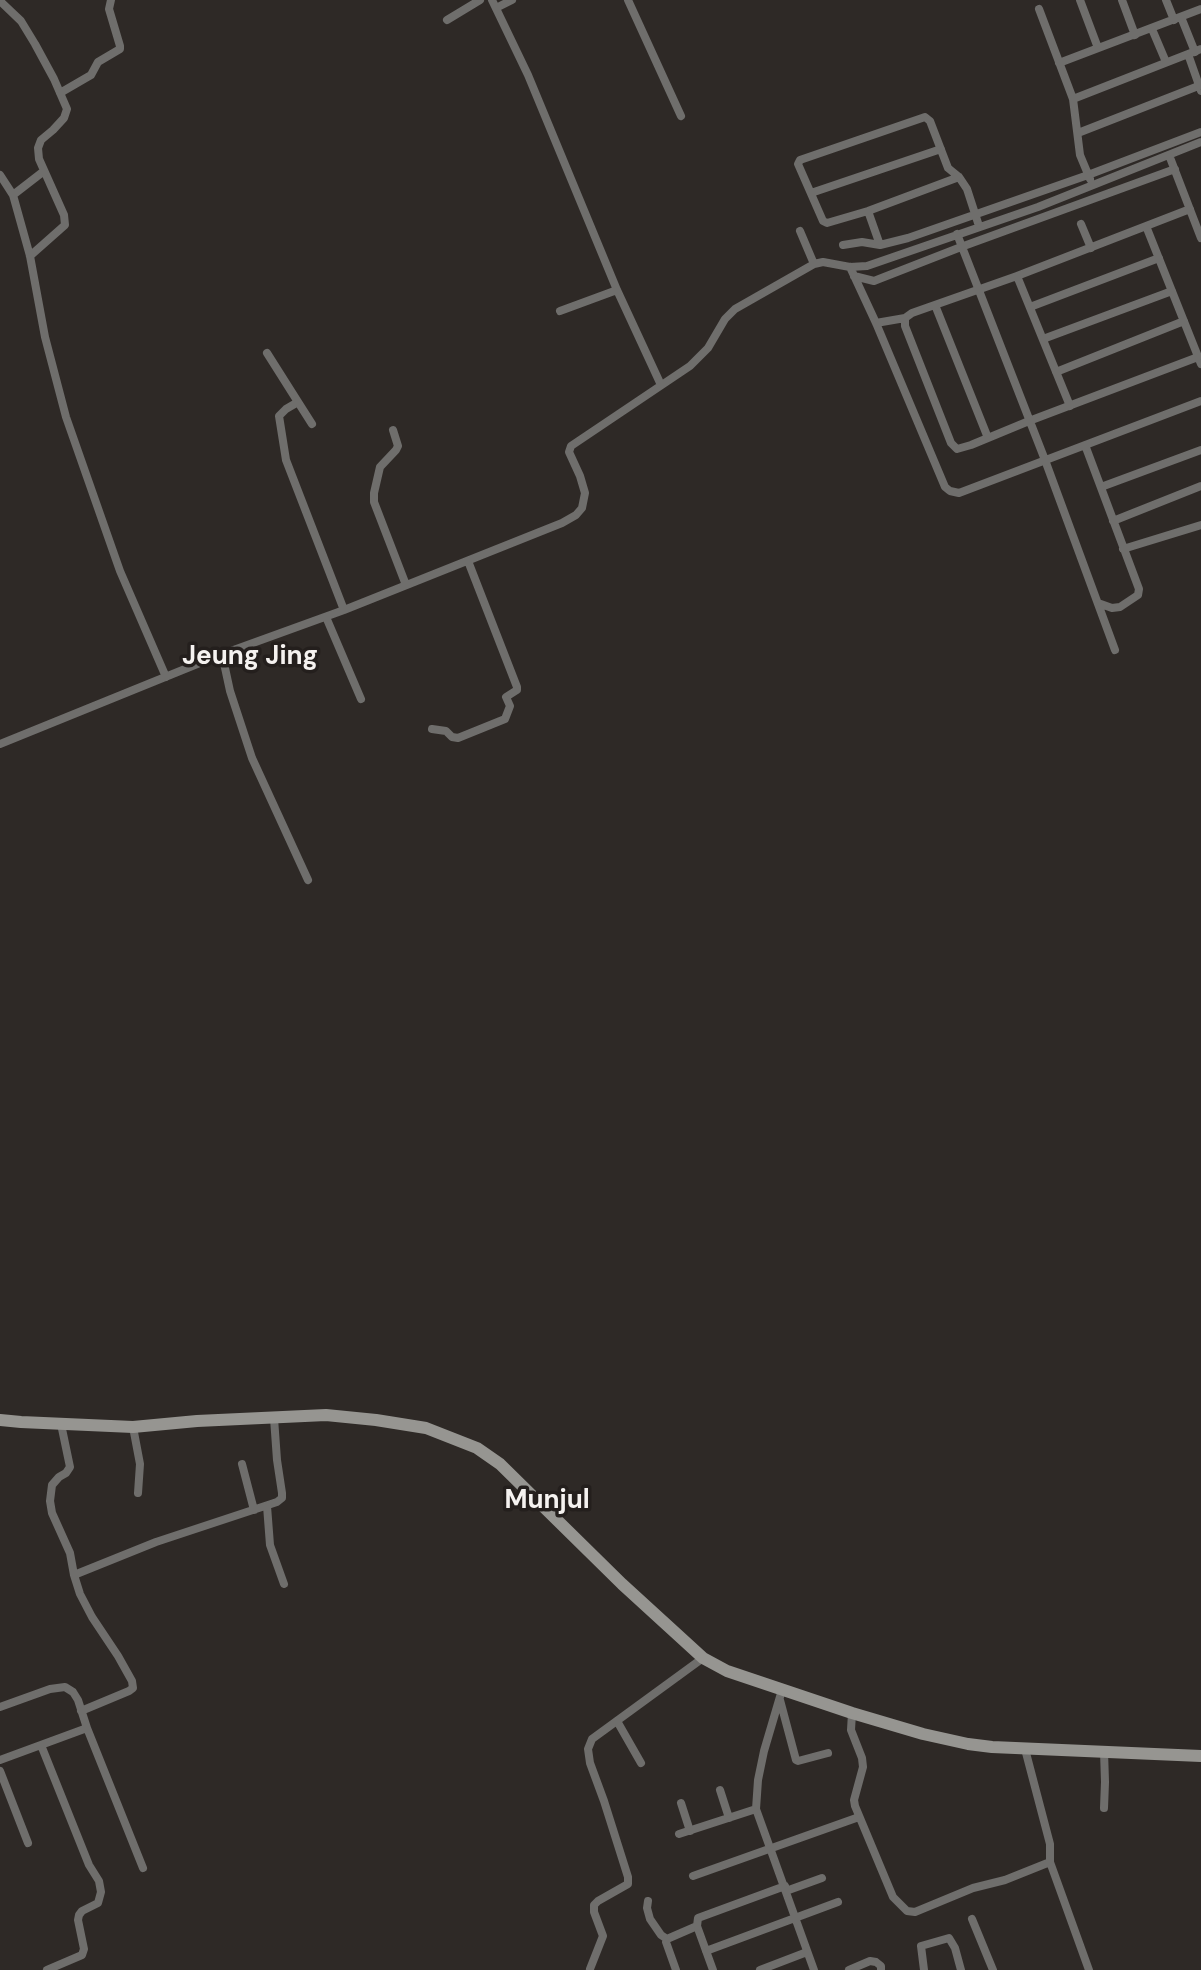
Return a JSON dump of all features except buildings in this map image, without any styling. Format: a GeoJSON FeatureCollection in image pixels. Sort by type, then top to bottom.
{"type":"FeatureCollection","features":[{"type":"Feature","properties":{"kind":"street"},"geometry":{"type":"LineString","coordinates":[[60,93],[91,75],[98,62],[120,49],[109,9],[111,0]]}},
{"type":"Feature","properties":{"kind":"street"},"geometry":{"type":"LineString","coordinates":[[447,20],[480,0]]}},
{"type":"Feature","properties":{"kind":"street"},"geometry":{"type":"LineString","coordinates":[[512,0],[494,4],[528,75],[617,290],[661,385]]}},
{"type":"Feature","properties":{"kind":"street"},"geometry":{"type":"LineString","coordinates":[[628,0],[681,116]]}},
{"type":"Feature","properties":{"kind":"street"},"geometry":{"type":"LineString","coordinates":[[1080,0],[1098,48]]}},
{"type":"Feature","properties":{"kind":"street"},"geometry":{"type":"LineString","coordinates":[[1122,0],[1135,35]]}},
{"type":"Feature","properties":{"kind":"street"},"geometry":{"type":"LineString","coordinates":[[1078,133],[1200,87],[1195,52],[1166,0]]}},
{"type":"Feature","properties":{"kind":"street"},"geometry":{"type":"LineString","coordinates":[[0,1],[21,21],[28,32],[67,109],[64,118],[41,140],[38,148],[39,159],[64,215],[65,225],[30,256]]}},
{"type":"Feature","properties":{"kind":"street"},"geometry":{"type":"LineString","coordinates":[[1039,9],[1073,99],[1080,155],[1093,185]]}},
{"type":"Feature","properties":{"kind":"street"},"geometry":{"type":"LineString","coordinates":[[1059,63],[1201,9]]}},
{"type":"Feature","properties":{"kind":"street"},"geometry":{"type":"LineString","coordinates":[[1152,29],[1166,62]]}},
{"type":"Feature","properties":{"kind":"street"},"geometry":{"type":"LineString","coordinates":[[1073,99],[1195,52]]}},
{"type":"Feature","properties":{"kind":"street"},"geometry":{"type":"LineString","coordinates":[[959,177],[868,211],[827,223],[823,221],[798,164],[800,160],[925,117],[930,121],[948,167],[959,177],[967,190],[979,226]]}},
{"type":"Feature","properties":{"kind":"street"},"geometry":{"type":"LineString","coordinates":[[844,245],[862,242],[880,245],[942,226],[1201,132]]}},
{"type":"Feature","properties":{"kind":"street"},"geometry":{"type":"LineString","coordinates":[[852,271],[1038,206],[1201,142]]}},
{"type":"Feature","properties":{"kind":"street"},"geometry":{"type":"LineString","coordinates":[[811,193],[941,149]]}},
{"type":"Feature","properties":{"kind":"street"},"geometry":{"type":"LineString","coordinates":[[1156,150],[1159,159]]}},
{"type":"Feature","properties":{"kind":"street"},"geometry":{"type":"LineString","coordinates":[[1169,155],[1201,238]]}},
{"type":"Feature","properties":{"kind":"street"},"geometry":{"type":"LineString","coordinates":[[0,744],[222,654],[326,617],[468,561],[576,515],[582,508],[585,493],[569,452],[571,446],[690,366],[708,348],[725,319],[735,309],[814,264],[831,262],[873,281],[1175,169]]}},
{"type":"Feature","properties":{"kind":"street"},"geometry":{"type":"LineString","coordinates":[[13,195],[44,172]]}},
{"type":"Feature","properties":{"kind":"street"},"geometry":{"type":"LineString","coordinates":[[0,175],[13,195],[30,256],[45,337],[66,417],[120,571],[166,677]]}},
{"type":"Feature","properties":{"kind":"street"},"geometry":{"type":"LineString","coordinates":[[1083,188],[1088,201]]}},
{"type":"Feature","properties":{"kind":"street"},"geometry":{"type":"LineString","coordinates":[[876,323],[905,318],[935,304],[1017,276],[1190,209]]}},
{"type":"Feature","properties":{"kind":"street"},"geometry":{"type":"LineString","coordinates":[[868,211],[880,245]]}},
{"type":"Feature","properties":{"kind":"street"},"geometry":{"type":"LineString","coordinates":[[1081,224],[1091,248]]}},
{"type":"Feature","properties":{"kind":"street"},"geometry":{"type":"LineString","coordinates":[[942,226],[946,238]]}},
{"type":"Feature","properties":{"kind":"street"},"geometry":{"type":"LineString","coordinates":[[905,318],[905,326],[951,443],[957,449],[1200,361],[1146,226]]}},
{"type":"Feature","properties":{"kind":"street"},"geometry":{"type":"LineString","coordinates":[[800,231],[814,264]]}},
{"type":"Feature","properties":{"kind":"street"},"geometry":{"type":"LineString","coordinates":[[957,234],[1115,650]]}},
{"type":"Feature","properties":{"kind":"street"},"geometry":{"type":"LineString","coordinates":[[1030,307],[1158,258]]}},
{"type":"Feature","properties":{"kind":"street"},"geometry":{"type":"LineString","coordinates":[[852,271],[945,487],[950,491],[959,493],[1201,401]]}},
{"type":"Feature","properties":{"kind":"street"},"geometry":{"type":"LineString","coordinates":[[1017,276],[1070,406]]}},
{"type":"Feature","properties":{"kind":"street"},"geometry":{"type":"LineString","coordinates":[[560,311],[617,290]]}},
{"type":"Feature","properties":{"kind":"street"},"geometry":{"type":"LineString","coordinates":[[1043,339],[1172,291]]}},
{"type":"Feature","properties":{"kind":"street"},"geometry":{"type":"LineString","coordinates":[[935,304],[988,438]]}},
{"type":"Feature","properties":{"kind":"street"},"geometry":{"type":"LineString","coordinates":[[1056,372],[1184,321]]}},
{"type":"Feature","properties":{"kind":"street"},"geometry":{"type":"LineString","coordinates":[[267,353],[312,424]]}},
{"type":"Feature","properties":{"kind":"street"},"geometry":{"type":"LineString","coordinates":[[298,402],[279,416],[286,460],[344,610]]}},
{"type":"Feature","properties":{"kind":"street"},"geometry":{"type":"LineString","coordinates":[[393,430],[398,446],[380,467],[373,494],[405,585]]}},
{"type":"Feature","properties":{"kind":"street"},"geometry":{"type":"LineString","coordinates":[[1084,445],[1139,589],[1138,595],[1120,607],[1112,608],[1098,603]]}},
{"type":"Feature","properties":{"kind":"street"},"geometry":{"type":"LineString","coordinates":[[1101,487],[1201,450]]}},
{"type":"Feature","properties":{"kind":"street"},"geometry":{"type":"LineString","coordinates":[[1113,521],[1201,486]]}},
{"type":"Feature","properties":{"kind":"street"},"geometry":{"type":"LineString","coordinates":[[1123,549],[1201,524]]}},
{"type":"Feature","properties":{"kind":"street"},"geometry":{"type":"LineString","coordinates":[[432,729],[458,738],[505,719],[510,706],[506,697],[517,690],[468,561]]}},
{"type":"Feature","properties":{"kind":"street"},"geometry":{"type":"LineString","coordinates":[[326,617],[360,699]]}},
{"type":"Feature","properties":{"kind":"street"},"geometry":{"type":"LineString","coordinates":[[222,654],[230,691],[252,758],[308,880]]}},
{"type":"Feature","properties":{"kind":"street"},"geometry":{"type":"LineString","coordinates":[[0,1420],[133,1427],[326,1415],[426,1428],[477,1448],[500,1464],[622,1584],[703,1658],[735,1675],[780,1694],[968,1744],[1201,1756]]}},
{"type":"Feature","properties":{"kind":"street"},"geometry":{"type":"LineString","coordinates":[[74,1575],[156,1542],[277,1502],[282,1498],[282,1493],[274,1418]]}},
{"type":"Feature","properties":{"kind":"street"},"geometry":{"type":"LineString","coordinates":[[61,1424],[70,1467],[52,1485],[52,1513],[70,1553],[74,1575],[92,1617],[118,1656],[133,1688],[82,1711]]}},
{"type":"Feature","properties":{"kind":"street"},"geometry":{"type":"LineString","coordinates":[[133,1427],[140,1464],[138,1493]]}},
{"type":"Feature","properties":{"kind":"street"},"geometry":{"type":"LineString","coordinates":[[242,1464],[254,1510]]}},
{"type":"Feature","properties":{"kind":"street"},"geometry":{"type":"LineString","coordinates":[[267,1506],[270,1545],[284,1584]]}},
{"type":"Feature","properties":{"kind":"street"},"geometry":{"type":"LineString","coordinates":[[590,1969],[603,1936],[594,1905],[628,1884],[628,1877],[590,1763],[588,1749],[592,1739],[703,1658]]}},
{"type":"Feature","properties":{"kind":"street"},"geometry":{"type":"LineString","coordinates":[[0,1707],[50,1689],[65,1687],[73,1692],[143,1868]]}},
{"type":"Feature","properties":{"kind":"street"},"geometry":{"type":"LineString","coordinates":[[780,1694],[796,1760],[828,1753]]}},
{"type":"Feature","properties":{"kind":"street"},"geometry":{"type":"LineString","coordinates":[[780,1694],[764,1751],[756,1809],[814,1970]]}},
{"type":"Feature","properties":{"kind":"street"},"geometry":{"type":"LineString","coordinates":[[852,1713],[851,1730],[863,1767],[854,1800],[893,1897],[910,1913],[1050,1862]]}},
{"type":"Feature","properties":{"kind":"street"},"geometry":{"type":"LineString","coordinates":[[617,1721],[641,1763]]}},
{"type":"Feature","properties":{"kind":"street"},"geometry":{"type":"LineString","coordinates":[[0,1760],[86,1727]]}},
{"type":"Feature","properties":{"kind":"street"},"geometry":{"type":"LineString","coordinates":[[41,1745],[89,1865],[99,1881],[101,1892],[98,1903],[79,1915],[85,1949],[82,1955],[47,1970]]}},
{"type":"Feature","properties":{"kind":"street"},"geometry":{"type":"LineString","coordinates":[[1025,1749],[1050,1844],[1050,1862],[1089,1970]]}},
{"type":"Feature","properties":{"kind":"street"},"geometry":{"type":"LineString","coordinates":[[1104,1751],[1104,1808]]}},
{"type":"Feature","properties":{"kind":"street"},"geometry":{"type":"LineString","coordinates":[[0,1771],[28,1843]]}},
{"type":"Feature","properties":{"kind":"street"},"geometry":{"type":"LineString","coordinates":[[720,1790],[729,1818]]}},
{"type":"Feature","properties":{"kind":"street"},"geometry":{"type":"LineString","coordinates":[[681,1803],[690,1831]]}},
{"type":"Feature","properties":{"kind":"street"},"geometry":{"type":"LineString","coordinates":[[680,1834],[756,1809]]}},
{"type":"Feature","properties":{"kind":"street"},"geometry":{"type":"LineString","coordinates":[[693,1876],[859,1817]]}},
{"type":"Feature","properties":{"kind":"street"},"geometry":{"type":"LineString","coordinates":[[713,1970],[697,1926],[698,1918],[822,1878]]}},
{"type":"Feature","properties":{"kind":"street"},"geometry":{"type":"LineString","coordinates":[[648,1901],[650,1919],[661,1935],[667,1938],[697,1926]]}},
{"type":"Feature","properties":{"kind":"street"},"geometry":{"type":"LineString","coordinates":[[706,1951],[796,1920],[838,1902]]}},
{"type":"Feature","properties":{"kind":"street"},"geometry":{"type":"LineString","coordinates":[[972,1919],[993,1970]]}},
{"type":"Feature","properties":{"kind":"street"},"geometry":{"type":"LineString","coordinates":[[667,1938],[676,1970]]}},
{"type":"Feature","properties":{"kind":"street"},"geometry":{"type":"LineString","coordinates":[[924,1970],[921,1946],[949,1938],[955,1948],[961,1970]]}},
{"type":"Feature","properties":{"kind":"street"},"geometry":{"type":"LineString","coordinates":[[760,1970],[807,1952]]}},
{"type":"Feature","properties":{"kind":"street"},"geometry":{"type":"LineString","coordinates":[[849,1970],[870,1961],[876,1962],[881,1970]]}},
{"type":"Feature","properties":{"kind":"district","name":"Jeung Jing"},"geometry":{"type":"Point","coordinates":[250,657]}},
{"type":"Feature","properties":{"kind":"district","name":"Munjul"},"geometry":{"type":"Point","coordinates":[547,1501]}}]}
